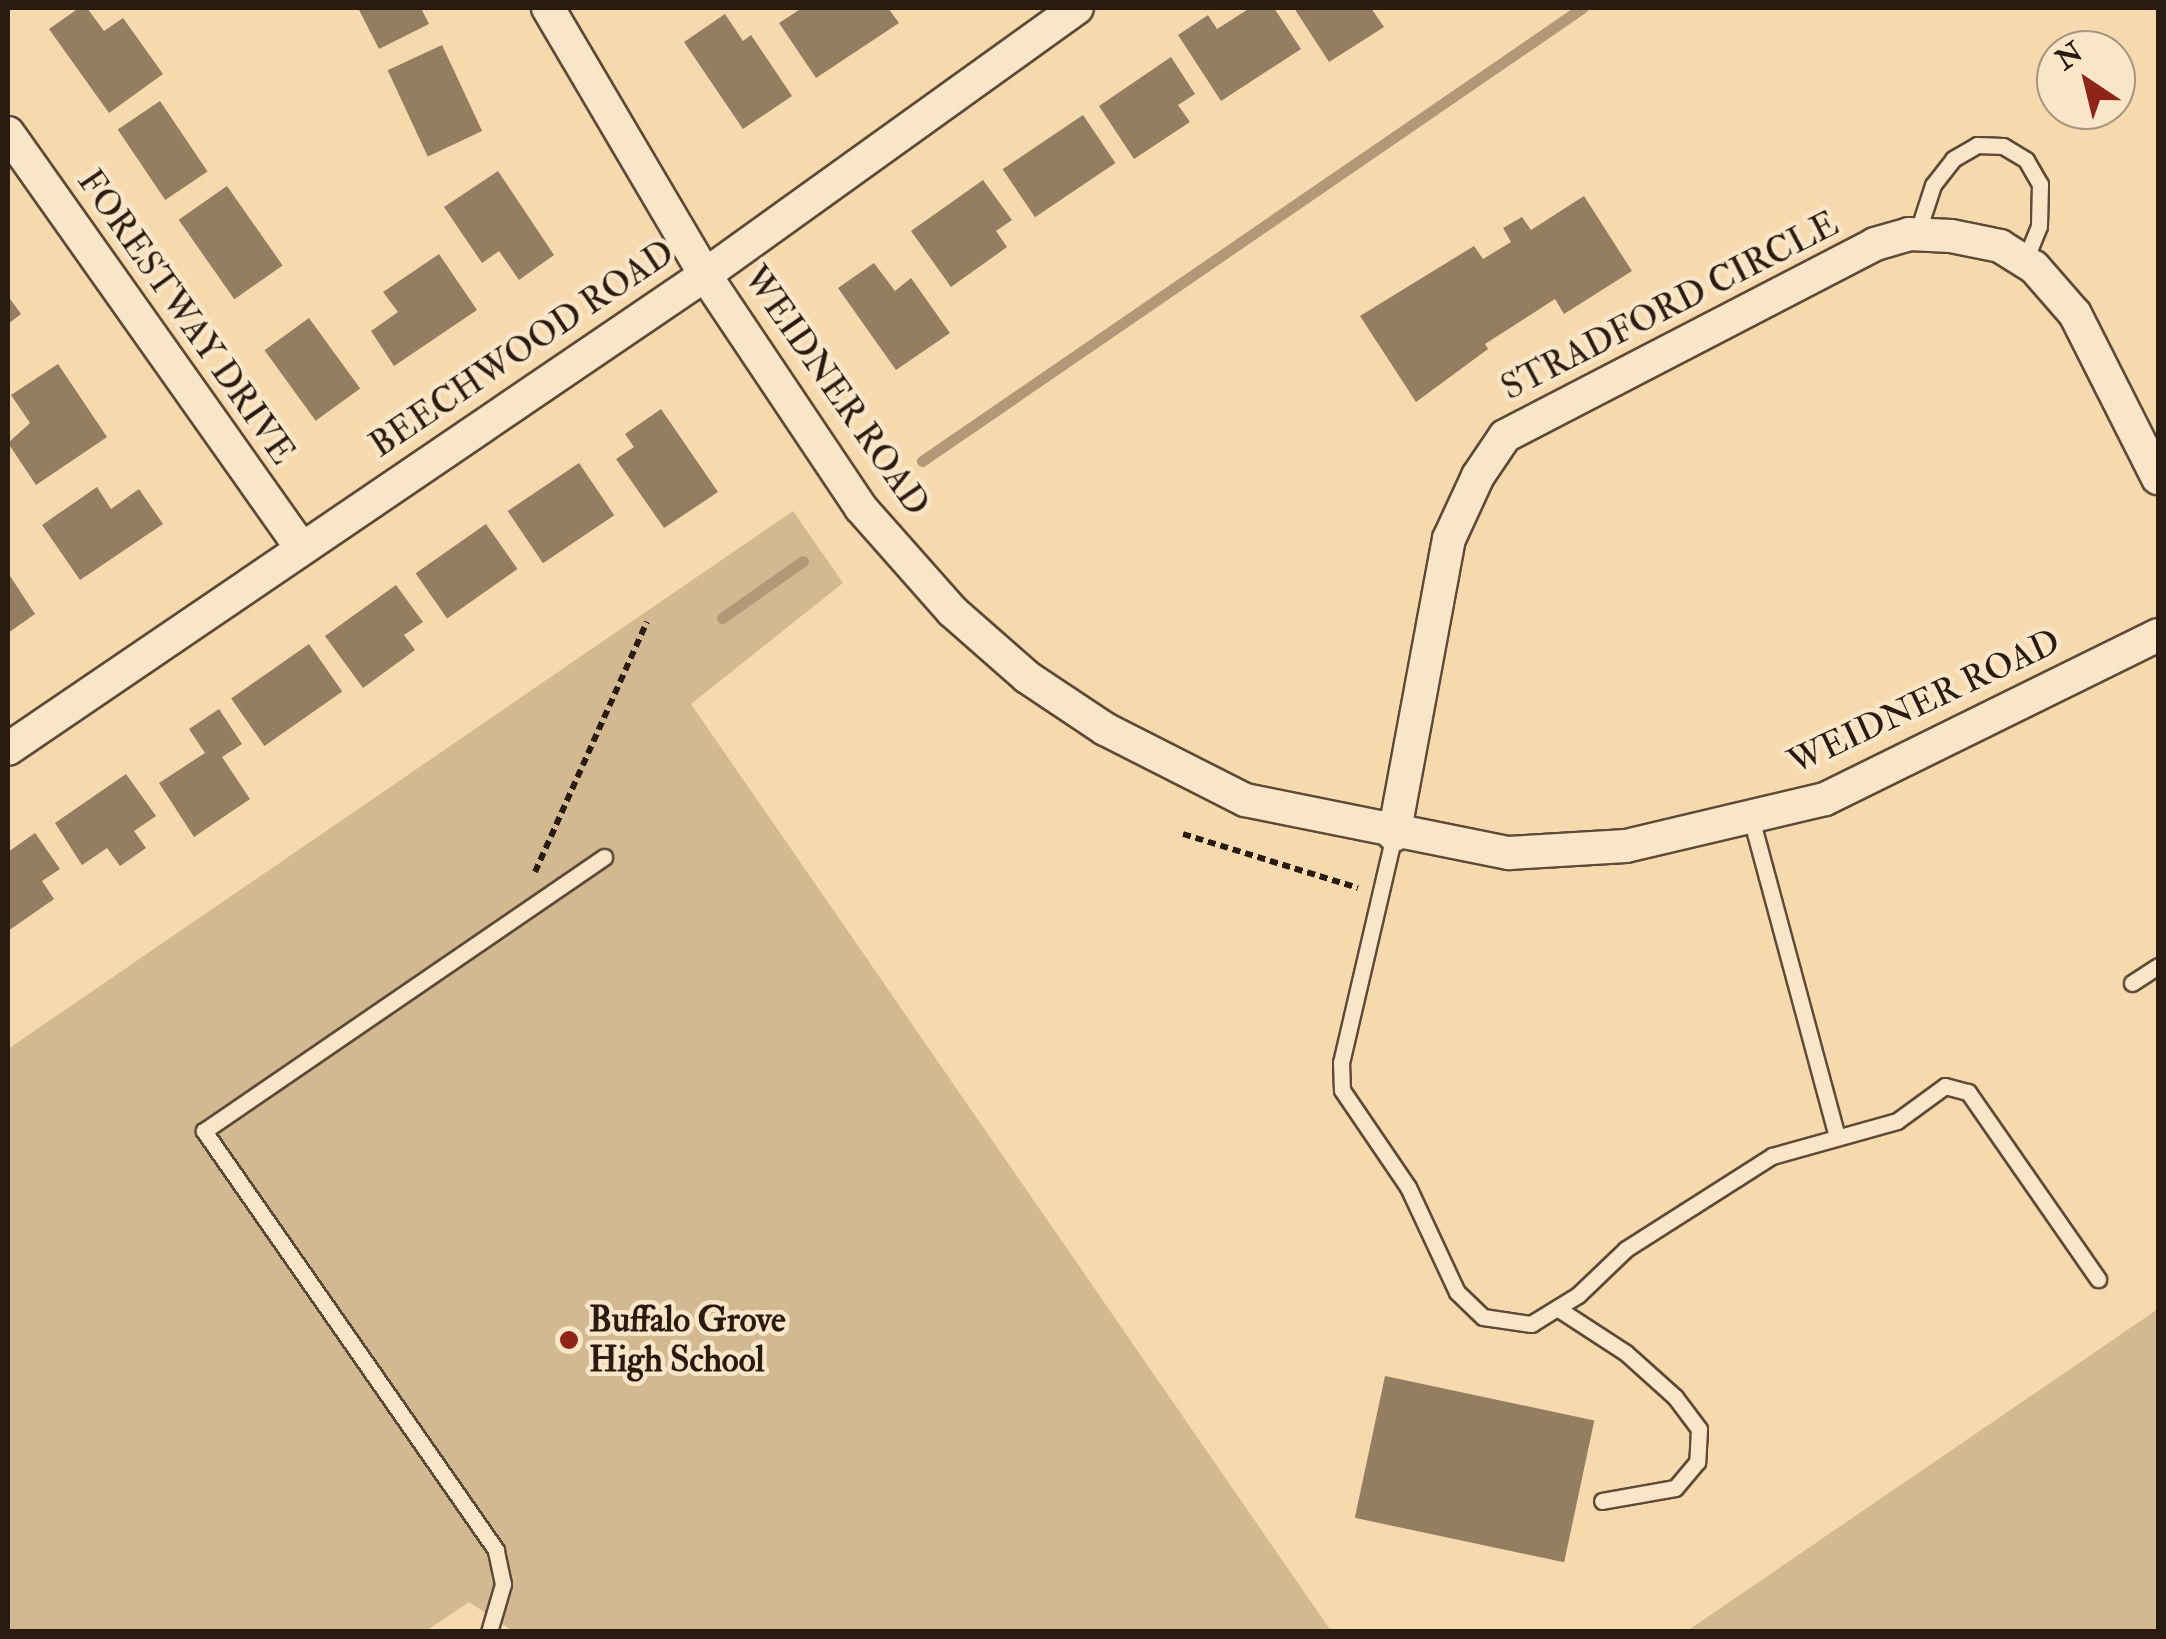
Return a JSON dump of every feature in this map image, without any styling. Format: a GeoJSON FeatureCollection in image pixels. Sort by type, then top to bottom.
{"type":"FeatureCollection","features":[{"type":"Feature","properties":{"kind":"street","name":"WEIDNER ROAD"},"geometry":{"type":"LineString","coordinates":[[548,8],[704,275],[861,508],[952,611],[1027,677],[1106,729],[1246,800],[1394,835],[1509,854],[1626,846],[1826,799],[2158,635]]}},
{"type":"Feature","properties":{"kind":"street","name":"BEECHWOOD ROAD"},"geometry":{"type":"LineString","coordinates":[[8,749],[300,546],[704,275],[1076,8]]}},
{"type":"Feature","properties":{"kind":"street","name":"FORESTWAY DRIVE"},"geometry":{"type":"LineString","coordinates":[[12,149],[300,546]]}},
{"type":"Feature","properties":{"kind":"street","name":"STRADFORD CIRCLE"},"geometry":{"type":"LineString","coordinates":[[1394,835],[1448,539],[1505,436],[1875,244],[1917,234],[2000,246],[2025,261],[2075,314],[2158,478]]}},
{"type":"Feature","properties":{"kind":"lane"},"geometry":{"type":"LineString","coordinates":[[1917,234],[1933,185],[1953,158],[1977,145],[2003,146],[2026,160],[2040,184],[2039,226],[2025,261]]}},
{"type":"Feature","properties":{"kind":"lane"},"geometry":{"type":"LineString","coordinates":[[1751,818],[1837,1137]]}},
{"type":"Feature","properties":{"kind":"lane"},"geometry":{"type":"LineString","coordinates":[[1394,835],[1341,1062],[1342,1090],[1408,1188],[1457,1292],[1483,1317],[1531,1324],[1557,1308],[1626,1249],[1772,1156],[1896,1121],[1945,1086],[1968,1092],[2098,1280]]}},
{"type":"Feature","properties":{"kind":"lane"},"geometry":{"type":"LineString","coordinates":[[489,1632],[503,1584],[496,1550],[204,1131],[604,857]]}},
{"type":"Feature","properties":{"kind":"lane"},"geometry":{"type":"LineString","coordinates":[[2132,983],[2158,966]]}},
{"type":"Feature","properties":{"kind":"lane"},"geometry":{"type":"LineString","coordinates":[[1557,1308],[1626,1353],[1675,1397],[1699,1429],[1696,1462],[1675,1488],[1602,1501]]}},
{"type":"Feature","properties":{"kind":"path"},"geometry":{"type":"LineString","coordinates":[[523,913],[606,701],[647,622]]}},
{"type":"Feature","properties":{"kind":"path"},"geometry":{"type":"LineString","coordinates":[[1183,834],[1380,894]]}},
{"type":"Feature","properties":{"kind":"shaded area","name":"Buffalo Grove High School"},"geometry":{"type":"Polygon","coordinates":[[[793,511],[843,583],[691,704],[1331,1631],[514,1632],[469,1602],[426,1631],[8,1632],[8,1049],[793,511]]]}},
{"type":"Feature","properties":{"kind":"shaded area"},"geometry":{"type":"Polygon","coordinates":[[[2158,1309],[2158,1631],[1687,1631],[2158,1309]]]}},
{"type":"Feature","properties":{"kind":"building"},"geometry":{"type":"Polygon","coordinates":[[[79,8],[87,8],[104,31],[123,18],[163,74],[109,113],[49,29],[79,8]]]}},
{"type":"Feature","properties":{"kind":"building"},"geometry":{"type":"Polygon","coordinates":[[[358,8],[421,8],[429,24],[379,49],[358,8]]]}},
{"type":"Feature","properties":{"kind":"building"},"geometry":{"type":"Polygon","coordinates":[[[802,8],[888,8],[899,23],[816,78],[779,23],[802,8]]]}},
{"type":"Feature","properties":{"kind":"building"},"geometry":{"type":"Polygon","coordinates":[[[1250,8],[1274,8],[1301,49],[1221,101],[1178,35],[1208,15],[1217,29],[1250,8]]]}},
{"type":"Feature","properties":{"kind":"building"},"geometry":{"type":"Polygon","coordinates":[[[1294,8],[1371,8],[1384,27],[1329,62],[1294,8]]]}},
{"type":"Feature","properties":{"kind":"building"},"geometry":{"type":"Polygon","coordinates":[[[725,14],[743,41],[751,35],[792,96],[743,129],[684,42],[725,14]]]}},
{"type":"Feature","properties":{"kind":"building"},"geometry":{"type":"Polygon","coordinates":[[[442,45],[482,131],[428,156],[388,70],[442,45]]]}},
{"type":"Feature","properties":{"kind":"building"},"geometry":{"type":"Polygon","coordinates":[[[1171,57],[1195,94],[1178,105],[1190,122],[1134,159],[1099,106],[1171,57]]]}},
{"type":"Feature","properties":{"kind":"building"},"geometry":{"type":"Polygon","coordinates":[[[160,101],[208,171],[165,200],[118,130],[160,101]]]}},
{"type":"Feature","properties":{"kind":"building"},"geometry":{"type":"Polygon","coordinates":[[[1083,115],[1115,163],[1035,217],[1003,169],[1083,115]]]}},
{"type":"Feature","properties":{"kind":"building"},"geometry":{"type":"Polygon","coordinates":[[[498,171],[554,255],[519,280],[499,251],[482,263],[444,207],[498,171]]]}},
{"type":"Feature","properties":{"kind":"building"},"geometry":{"type":"Polygon","coordinates":[[[983,180],[1012,220],[996,231],[1007,247],[951,287],[911,231],[983,180]]]}},
{"type":"Feature","properties":{"kind":"building"},"geometry":{"type":"Polygon","coordinates":[[[227,186],[283,265],[234,299],[179,220],[227,186]]]}},
{"type":"Feature","properties":{"kind":"building"},"geometry":{"type":"Polygon","coordinates":[[[1584,196],[1632,271],[1564,314],[1555,299],[1485,344],[1488,349],[1416,402],[1360,316],[1474,246],[1483,259],[1511,242],[1503,228],[1522,217],[1531,230],[1584,196]]]}},
{"type":"Feature","properties":{"kind":"building"},"geometry":{"type":"Polygon","coordinates":[[[439,254],[477,310],[394,366],[371,331],[398,312],[383,292],[439,254]]]}},
{"type":"Feature","properties":{"kind":"building"},"geometry":{"type":"Polygon","coordinates":[[[874,263],[895,291],[911,278],[950,333],[896,370],[838,288],[874,263]]]}},
{"type":"Feature","properties":{"kind":"building"},"geometry":{"type":"Polygon","coordinates":[[[8,296],[21,314],[8,324],[8,296]]]}},
{"type":"Feature","properties":{"kind":"building"},"geometry":{"type":"Polygon","coordinates":[[[309,318],[360,388],[316,421],[265,350],[309,318]]]}},
{"type":"Feature","properties":{"kind":"building"},"geometry":{"type":"Polygon","coordinates":[[[58,364],[107,437],[36,485],[8,443],[30,423],[11,395],[58,364]]]}},
{"type":"Feature","properties":{"kind":"building"},"geometry":{"type":"Polygon","coordinates":[[[661,409],[718,492],[664,528],[616,459],[634,447],[625,434],[661,409]]]}},
{"type":"Feature","properties":{"kind":"building"},"geometry":{"type":"Polygon","coordinates":[[[579,463],[614,515],[543,563],[508,511],[579,463]]]}},
{"type":"Feature","properties":{"kind":"building"},"geometry":{"type":"Polygon","coordinates":[[[97,487],[111,509],[139,489],[163,524],[80,580],[42,525],[97,487]]]}},
{"type":"Feature","properties":{"kind":"building"},"geometry":{"type":"Polygon","coordinates":[[[486,524],[518,569],[447,618],[416,573],[486,524]]]}},
{"type":"Feature","properties":{"kind":"building"},"geometry":{"type":"Polygon","coordinates":[[[8,573],[35,614],[8,633],[8,573]]]}},
{"type":"Feature","properties":{"kind":"building"},"geometry":{"type":"Polygon","coordinates":[[[396,585],[423,622],[404,635],[415,650],[363,688],[325,636],[396,585]]]}},
{"type":"Feature","properties":{"kind":"building"},"geometry":{"type":"Polygon","coordinates":[[[309,644],[342,692],[264,746],[231,698],[309,644]]]}},
{"type":"Feature","properties":{"kind":"building"},"geometry":{"type":"Polygon","coordinates":[[[219,709],[242,744],[222,757],[250,799],[194,837],[159,783],[205,753],[189,729],[219,709]]]}},
{"type":"Feature","properties":{"kind":"building"},"geometry":{"type":"Polygon","coordinates":[[[126,774],[156,816],[134,831],[146,848],[120,866],[107,848],[82,865],[55,823],[126,774]]]}},
{"type":"Feature","properties":{"kind":"building"},"geometry":{"type":"Polygon","coordinates":[[[35,833],[60,869],[42,881],[54,899],[8,931],[8,852],[35,833]]]}},
{"type":"Feature","properties":{"kind":"building"},"geometry":{"type":"Polygon","coordinates":[[[1385,1376],[1594,1420],[1564,1562],[1355,1518],[1385,1376]]]}},
{"type":"Feature","properties":{"kind":"waterway"},"geometry":{"type":"LineString","coordinates":[[922,461],[1582,8]]}},
{"type":"Feature","properties":{"kind":"waterway"},"geometry":{"type":"LineString","coordinates":[[722,618],[803,561]]}},
{"type":"Feature","properties":{"kind":"place","name":"Buffalo Grove High School"},"geometry":{"type":"Point","coordinates":[569,1340]}}]}
